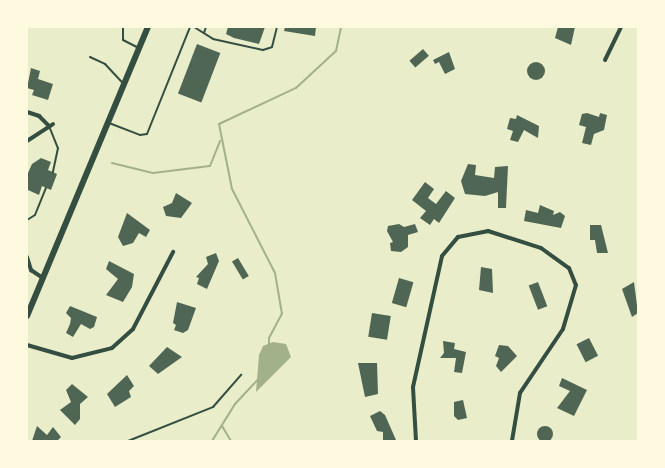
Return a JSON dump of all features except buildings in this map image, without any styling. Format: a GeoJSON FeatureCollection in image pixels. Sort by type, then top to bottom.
{"type":"FeatureCollection","features":[{"type":"Feature","properties":{"kind":"main road"},"geometry":{"type":"LineString","coordinates":[[27,316],[148,27]]}},
{"type":"Feature","properties":{"kind":"street"},"geometry":{"type":"LineString","coordinates":[[605,60],[621,27]]}},
{"type":"Feature","properties":{"kind":"street"},"geometry":{"type":"LineString","coordinates":[[27,112],[51,125],[27,141]]}},
{"type":"Feature","properties":{"kind":"street"},"geometry":{"type":"LineString","coordinates":[[417,441],[413,387],[442,256],[458,237],[488,231],[542,248],[569,268],[576,285],[563,328],[520,393],[512,441]]}},
{"type":"Feature","properties":{"kind":"street"},"geometry":{"type":"LineString","coordinates":[[27,345],[72,358],[112,348],[133,329],[173,252]]}},
{"type":"Feature","properties":{"kind":"street"},"geometry":{"type":"LineString","coordinates":[[27,257],[31,270],[43,278]]}},
{"type":"Feature","properties":{"kind":"lane"},"geometry":{"type":"LineString","coordinates":[[123,27],[123,40],[140,48]]}},
{"type":"Feature","properties":{"kind":"lane"},"geometry":{"type":"LineString","coordinates":[[109,123],[140,135],[147,134],[190,27]]}},
{"type":"Feature","properties":{"kind":"lane"},"geometry":{"type":"LineString","coordinates":[[194,27],[243,48],[262,50],[272,46],[277,27]]}},
{"type":"Feature","properties":{"kind":"lane"},"geometry":{"type":"LineString","coordinates":[[204,33],[206,27]]}},
{"type":"Feature","properties":{"kind":"lane"},"geometry":{"type":"LineString","coordinates":[[90,57],[105,64],[125,85]]}},
{"type":"Feature","properties":{"kind":"lane"},"geometry":{"type":"LineString","coordinates":[[51,125],[58,148],[53,172]]}},
{"type":"Feature","properties":{"kind":"lane"},"geometry":{"type":"LineString","coordinates":[[27,220],[35,215],[46,188]]}},
{"type":"Feature","properties":{"kind":"lane"},"geometry":{"type":"LineString","coordinates":[[128,441],[213,407],[241,375]]}},
{"type":"Feature","properties":{"kind":"shaded area"},"geometry":{"type":"Polygon","coordinates":[[[273,342],[286,344],[291,357],[256,392],[259,355],[263,346],[273,342]]]}},
{"type":"Feature","properties":{"kind":"waterway"},"geometry":{"type":"LineString","coordinates":[[269,346],[269,338],[282,314],[275,273],[232,189],[219,124],[296,88],[336,51],[341,27]]}},
{"type":"Feature","properties":{"kind":"waterway"},"geometry":{"type":"LineString","coordinates":[[112,163],[153,173],[210,166],[220,141]]}},
{"type":"Feature","properties":{"kind":"waterway"},"geometry":{"type":"LineString","coordinates":[[212,441],[235,404],[258,379]]}},
{"type":"Feature","properties":{"kind":"waterway"},"geometry":{"type":"LineString","coordinates":[[222,426],[231,441]]}}]}
